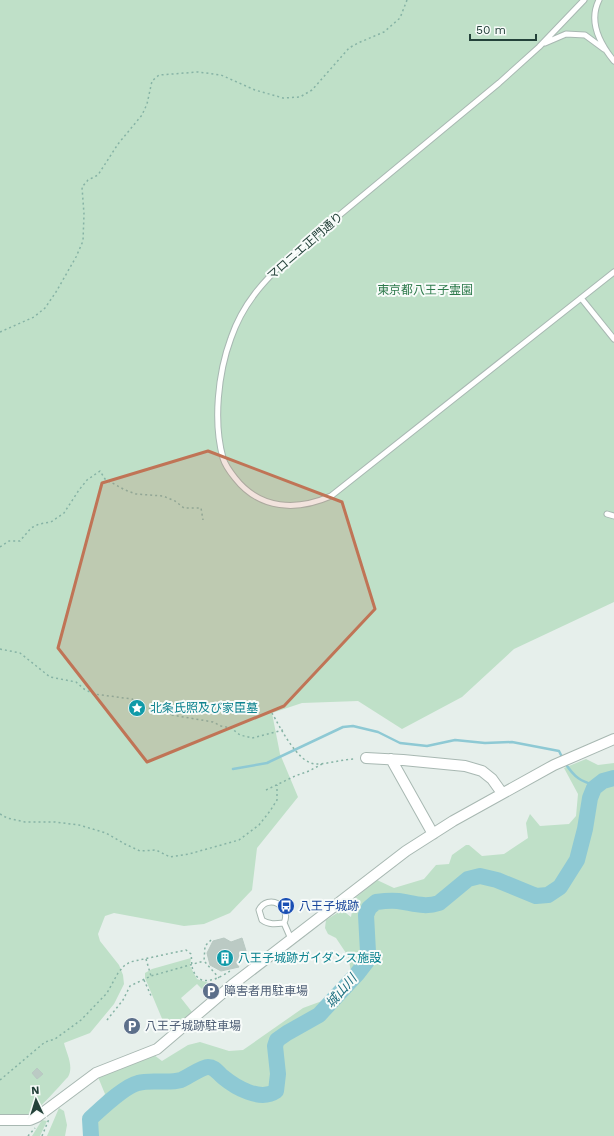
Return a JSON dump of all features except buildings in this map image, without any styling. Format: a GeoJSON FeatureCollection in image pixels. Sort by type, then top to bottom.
{"type":"FeatureCollection","features":[{"type":"Feature","properties":{"kind":"street"},"geometry":{"type":"LineString","coordinates":[[0,1120],[30,1120],[37,1117],[96,1073],[157,1049],[193,1020],[227,989],[406,851],[502,793],[554,764],[614,739]]}},
{"type":"Feature","properties":{"kind":"street"},"geometry":{"type":"LineString","coordinates":[[366,758],[465,766],[482,772],[492,779],[502,793]]}},
{"type":"Feature","properties":{"kind":"street"},"geometry":{"type":"LineString","coordinates":[[391,759],[433,834]]}},
{"type":"Feature","properties":{"kind":"lane","name":"マロニエ正門通り"},"geometry":{"type":"LineString","coordinates":[[584,0],[539,47],[499,83],[290,256],[262,283],[250,299],[231,338],[222,373],[218,406],[219,436],[224,459],[232,474],[242,487],[257,498],[271,503],[288,506],[304,505],[318,502],[331,496],[614,272]]}},
{"type":"Feature","properties":{"kind":"lane"},"geometry":{"type":"LineString","coordinates":[[599,0],[596,6],[594,21],[596,32],[604,49]]}},
{"type":"Feature","properties":{"kind":"lane"},"geometry":{"type":"LineString","coordinates":[[539,47],[566,34],[585,35],[604,49],[614,61]]}},
{"type":"Feature","properties":{"kind":"lane"},"geometry":{"type":"LineString","coordinates":[[581,298],[614,339]]}},
{"type":"Feature","properties":{"kind":"lane"},"geometry":{"type":"LineString","coordinates":[[607,514],[614,516]]}},
{"type":"Feature","properties":{"kind":"lane"},"geometry":{"type":"LineString","coordinates":[[267,902],[274,902],[280,905],[287,918],[284,923],[273,924],[266,923],[262,920],[259,910],[262,905],[267,902]]}},
{"type":"Feature","properties":{"kind":"lane"},"geometry":{"type":"LineString","coordinates":[[284,923],[291,939]]}},
{"type":"Feature","properties":{"kind":"path"},"geometry":{"type":"LineString","coordinates":[[0,332],[34,317],[45,308],[56,292],[76,257],[83,241],[84,214],[82,187],[88,180],[98,175],[118,144],[142,115],[147,104],[152,81],[159,75],[198,72],[221,75],[255,90],[283,98],[300,97],[312,90],[349,48],[358,42],[384,32],[400,18],[407,0]]}},
{"type":"Feature","properties":{"kind":"path"},"geometry":{"type":"LineString","coordinates":[[0,547],[9,540],[20,541],[31,528],[39,524],[51,522],[64,513],[87,480],[100,471],[105,479],[136,494],[163,496],[175,501],[184,508],[201,508],[203,520]]}},
{"type":"Feature","properties":{"kind":"path"},"geometry":{"type":"LineString","coordinates":[[0,649],[20,653],[50,677],[76,682],[84,689],[94,694],[132,699],[146,708],[167,710],[172,715],[213,722],[231,728],[240,735],[252,738],[283,730]]}},
{"type":"Feature","properties":{"kind":"path"},"geometry":{"type":"LineString","coordinates":[[272,713],[293,747],[305,761],[315,764],[366,758]]}},
{"type":"Feature","properties":{"kind":"path"},"geometry":{"type":"LineString","coordinates":[[266,790],[326,762]]}},
{"type":"Feature","properties":{"kind":"path"},"geometry":{"type":"LineString","coordinates":[[0,814],[7,818],[25,822],[56,822],[79,825],[106,833],[140,851],[156,850],[170,857],[189,854],[239,840],[258,825],[270,811],[277,800],[277,785]]}},
{"type":"Feature","properties":{"kind":"path"},"geometry":{"type":"LineString","coordinates":[[211,940],[205,946],[204,961],[219,978]]}},
{"type":"Feature","properties":{"kind":"path"},"geometry":{"type":"LineString","coordinates":[[0,1080],[35,1049],[45,1042],[55,1038],[81,1020],[107,993],[118,973],[130,962],[186,950],[191,954],[191,964],[195,974],[199,978],[206,981],[215,980],[230,971],[232,972]]}},
{"type":"Feature","properties":{"kind":"path"},"geometry":{"type":"LineString","coordinates":[[146,959],[151,976]]}},
{"type":"Feature","properties":{"kind":"path"},"geometry":{"type":"LineString","coordinates":[[107,1020],[123,1000],[130,986],[151,976],[204,961]]}},
{"type":"Feature","properties":{"kind":"path"},"geometry":{"type":"LineString","coordinates":[[144,980],[152,998]]}},
{"type":"Feature","properties":{"kind":"highlighted area"},"geometry":{"type":"Polygon","coordinates":[[[208,451],[342,502],[375,609],[284,706],[147,762],[58,648],[102,483],[208,451]]]}},
{"type":"Feature","properties":{"kind":"green space","name":"東京都八王子霊園"},"geometry":{"type":"Polygon","coordinates":[[[0,0],[614,0],[614,602],[514,649],[462,697],[402,729],[358,701],[302,703],[272,713],[280,754],[298,797],[257,848],[252,890],[230,913],[204,924],[184,926],[114,913],[105,916],[98,934],[100,941],[119,965],[123,975],[124,984],[114,1004],[90,1033],[64,1043],[70,1065],[70,1073],[68,1077],[33,1112],[26,1115],[14,1116],[0,1115],[0,0]]]}},
{"type":"Feature","properties":{"kind":"green space"},"geometry":{"type":"Polygon","coordinates":[[[586,759],[598,765],[614,763],[614,1136],[95,1136],[96,1105],[105,1094],[98,1077],[154,1055],[162,1061],[188,1045],[200,1042],[229,1051],[243,1050],[303,1008],[322,1001],[346,979],[351,972],[348,956],[336,938],[328,934],[325,928],[326,920],[342,910],[351,917],[354,899],[377,880],[394,888],[424,879],[436,865],[449,864],[452,855],[466,845],[469,845],[482,856],[504,854],[528,838],[526,823],[530,814],[540,826],[569,824],[576,816],[578,794],[564,768],[586,759]]]}},
{"type":"Feature","properties":{"kind":"green space"},"geometry":{"type":"Polygon","coordinates":[[[191,958],[190,966],[197,979],[209,983],[202,989],[197,984],[181,998],[192,1012],[168,1033],[145,978],[145,973],[152,969],[191,958]]]}},
{"type":"Feature","properties":{"kind":"green space"},"geometry":{"type":"Polygon","coordinates":[[[59,1108],[64,1111],[67,1125],[65,1136],[47,1136],[59,1108]]]}},
{"type":"Feature","properties":{"kind":"green space"},"geometry":{"type":"Polygon","coordinates":[[[42,1120],[47,1121],[40,1136],[32,1136],[42,1120]]]}},
{"type":"Feature","properties":{"kind":"waterway"},"geometry":{"type":"LineString","coordinates":[[233,769],[267,763],[343,727],[353,726],[378,732],[400,743],[427,746],[455,740],[485,743],[512,742],[559,751],[563,759]]}},
{"type":"Feature","properties":{"kind":"waterway"},"geometry":{"type":"LineString","coordinates":[[565,763],[578,778],[597,786]]}},
{"type":"Feature","properties":{"kind":"waterway","name":"城山川"},"geometry":{"type":"LineString","coordinates":[[91,1136],[90,1119],[121,1092],[138,1083],[149,1081],[170,1082],[181,1080],[205,1067],[210,1067],[215,1069],[228,1081],[248,1092],[263,1095],[276,1091],[278,1074],[275,1046],[277,1040],[319,1015],[367,961],[366,915],[369,908],[376,902],[387,901],[398,901],[418,905],[439,903],[468,879],[480,876],[497,880],[536,896],[548,895],[560,887],[577,860],[585,829],[590,798],[594,788],[603,781],[614,778]]}},
{"type":"Feature","properties":{"kind":"place","name":"北条氏照及び家臣墓"},"geometry":{"type":"Point","coordinates":[137,708]}},
{"type":"Feature","properties":{"kind":"place","name":"八王子城跡"},"geometry":{"type":"Point","coordinates":[286,906]}},
{"type":"Feature","properties":{"kind":"place","name":"八王子城跡ガイダンス施設"},"geometry":{"type":"Point","coordinates":[225,958]}},
{"type":"Feature","properties":{"kind":"place","name":"障害者用駐車場"},"geometry":{"type":"Point","coordinates":[211,991]}},
{"type":"Feature","properties":{"kind":"place","name":"八王子城跡駐車場"},"geometry":{"type":"Point","coordinates":[132,1026]}}]}
